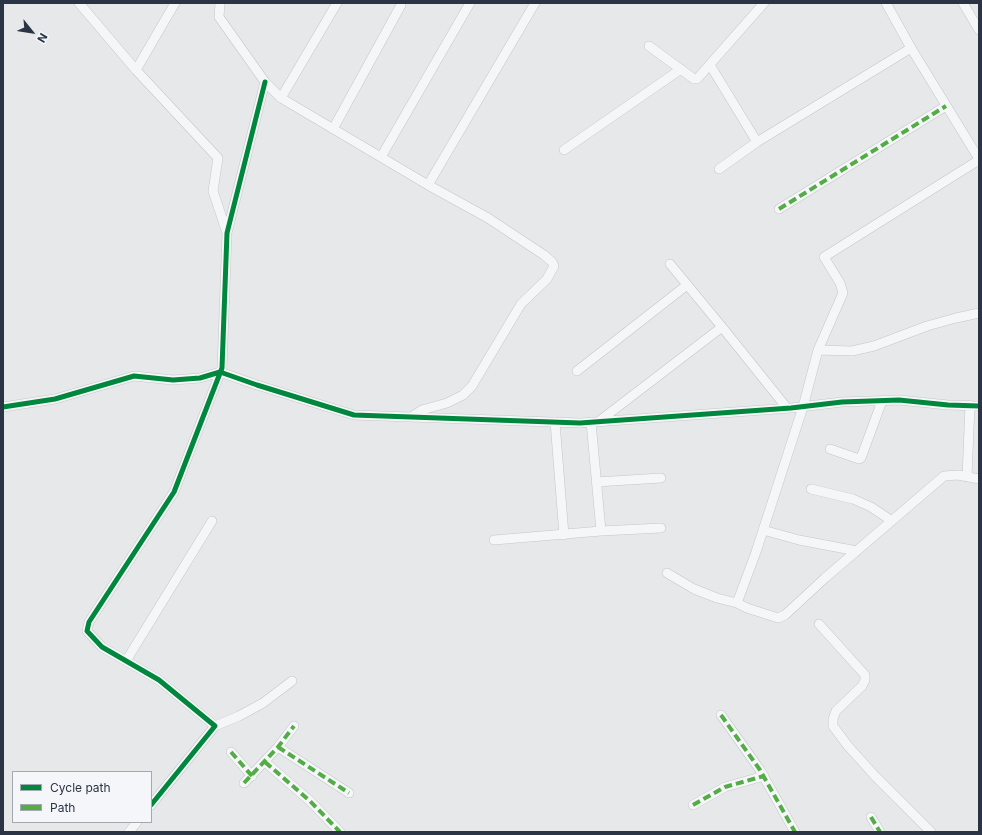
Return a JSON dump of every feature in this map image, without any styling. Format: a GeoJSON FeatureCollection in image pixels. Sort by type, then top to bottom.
{"type":"FeatureCollection","features":[{"type":"Feature","properties":{"kind":"street"},"geometry":{"type":"LineString","coordinates":[[79,3],[136,70],[218,158],[213,191],[227,233]]}},
{"type":"Feature","properties":{"kind":"street"},"geometry":{"type":"LineString","coordinates":[[136,70],[175,3]]}},
{"type":"Feature","properties":{"kind":"street"},"geometry":{"type":"LineString","coordinates":[[220,3],[219,17],[265,82],[281,98],[488,218],[544,255],[552,262],[554,266],[547,279],[521,304],[472,386],[463,395],[447,403],[422,410],[411,417]]}},
{"type":"Feature","properties":{"kind":"street"},"geometry":{"type":"LineString","coordinates":[[281,98],[337,3]]}},
{"type":"Feature","properties":{"kind":"street"},"geometry":{"type":"LineString","coordinates":[[381,157],[470,3]]}},
{"type":"Feature","properties":{"kind":"street"},"geometry":{"type":"LineString","coordinates":[[428,184],[535,3]]}},
{"type":"Feature","properties":{"kind":"street"},"geometry":{"type":"LineString","coordinates":[[649,46],[694,79],[697,79],[764,3]]}},
{"type":"Feature","properties":{"kind":"street"},"geometry":{"type":"LineString","coordinates":[[737,603],[756,552],[803,407],[818,350],[843,293],[840,283],[824,257],[979,160],[911,48],[886,3]]}},
{"type":"Feature","properties":{"kind":"street"},"geometry":{"type":"LineString","coordinates":[[963,3],[979,30]]}},
{"type":"Feature","properties":{"kind":"street"},"geometry":{"type":"LineString","coordinates":[[333,128],[401,5]]}},
{"type":"Feature","properties":{"kind":"street"},"geometry":{"type":"LineString","coordinates":[[720,169],[757,142],[911,48]]}},
{"type":"Feature","properties":{"kind":"street"},"geometry":{"type":"LineString","coordinates":[[710,65],[757,142]]}},
{"type":"Feature","properties":{"kind":"street"},"geometry":{"type":"LineString","coordinates":[[564,150],[681,69]]}},
{"type":"Feature","properties":{"kind":"street"},"geometry":{"type":"LineString","coordinates":[[215,726],[159,680],[102,647],[87,631],[89,622],[174,492],[222,368],[227,233],[265,82]]}},
{"type":"Feature","properties":{"kind":"street"},"geometry":{"type":"LineString","coordinates":[[779,208],[946,106]]}},
{"type":"Feature","properties":{"kind":"street"},"geometry":{"type":"LineString","coordinates":[[670,264],[787,408]]}},
{"type":"Feature","properties":{"kind":"street"},"geometry":{"type":"LineString","coordinates":[[577,371],[687,285]]}},
{"type":"Feature","properties":{"kind":"street"},"geometry":{"type":"LineString","coordinates":[[818,350],[840,352],[874,346],[927,326],[979,313]]}},
{"type":"Feature","properties":{"kind":"street"},"geometry":{"type":"LineString","coordinates":[[594,422],[722,327]]}},
{"type":"Feature","properties":{"kind":"street"},"geometry":{"type":"LineString","coordinates":[[3,407],[55,399],[134,376],[173,380],[200,378],[220,372],[354,415],[594,422],[803,407],[842,402],[899,400],[975,406],[967,477]]}},
{"type":"Feature","properties":{"kind":"street"},"geometry":{"type":"LineString","coordinates":[[830,449],[859,459],[861,458],[882,401]]}},
{"type":"Feature","properties":{"kind":"street"},"geometry":{"type":"LineString","coordinates":[[555,422],[564,535]]}},
{"type":"Feature","properties":{"kind":"street"},"geometry":{"type":"LineString","coordinates":[[594,422],[596,482],[601,531]]}},
{"type":"Feature","properties":{"kind":"street"},"geometry":{"type":"LineString","coordinates":[[667,573],[688,587],[778,618],[785,615],[825,578],[944,476],[958,475],[979,479]]}},
{"type":"Feature","properties":{"kind":"street"},"geometry":{"type":"LineString","coordinates":[[596,482],[661,478]]}},
{"type":"Feature","properties":{"kind":"street"},"geometry":{"type":"LineString","coordinates":[[811,488],[853,499],[871,507],[892,521]]}},
{"type":"Feature","properties":{"kind":"street"},"geometry":{"type":"LineString","coordinates":[[126,661],[212,521]]}},
{"type":"Feature","properties":{"kind":"street"},"geometry":{"type":"LineString","coordinates":[[494,540],[601,531],[661,528]]}},
{"type":"Feature","properties":{"kind":"street"},"geometry":{"type":"LineString","coordinates":[[763,530],[799,540],[857,552]]}},
{"type":"Feature","properties":{"kind":"street"},"geometry":{"type":"LineString","coordinates":[[819,624],[865,675],[865,680],[862,686],[836,711],[832,719],[833,726],[848,746],[875,776],[931,832]]}},
{"type":"Feature","properties":{"kind":"street"},"geometry":{"type":"LineString","coordinates":[[152,804],[215,726],[239,716],[263,703],[292,681]]}},
{"type":"Feature","properties":{"kind":"street"},"geometry":{"type":"LineString","coordinates":[[721,715],[764,776],[795,832]]}},
{"type":"Feature","properties":{"kind":"street"},"geometry":{"type":"LineString","coordinates":[[244,784],[278,747],[294,726]]}},
{"type":"Feature","properties":{"kind":"street"},"geometry":{"type":"LineString","coordinates":[[278,747],[349,793]]}},
{"type":"Feature","properties":{"kind":"street"},"geometry":{"type":"LineString","coordinates":[[230,752],[252,776]]}},
{"type":"Feature","properties":{"kind":"street"},"geometry":{"type":"LineString","coordinates":[[265,762],[310,801],[340,832]]}},
{"type":"Feature","properties":{"kind":"street"},"geometry":{"type":"LineString","coordinates":[[694,805],[725,787],[764,776]]}},
{"type":"Feature","properties":{"kind":"street"},"geometry":{"type":"LineString","coordinates":[[871,817],[880,832]]}},
{"type":"Feature","properties":{"kind":"street"},"geometry":{"type":"LineString","coordinates":[[129,832],[136,823]]}},
{"type":"Feature","properties":{"kind":"marked path"},"geometry":{"type":"LineString","coordinates":[[779,209],[946,106]]}},
{"type":"Feature","properties":{"kind":"marked path"},"geometry":{"type":"LineString","coordinates":[[721,715],[760,770],[795,832]]}},
{"type":"Feature","properties":{"kind":"marked path"},"geometry":{"type":"LineString","coordinates":[[244,783],[278,747],[294,726]]}},
{"type":"Feature","properties":{"kind":"marked path"},"geometry":{"type":"LineString","coordinates":[[278,747],[349,793]]}},
{"type":"Feature","properties":{"kind":"marked path"},"geometry":{"type":"LineString","coordinates":[[231,752],[252,776]]}},
{"type":"Feature","properties":{"kind":"marked path"},"geometry":{"type":"LineString","coordinates":[[265,762],[310,801],[340,832]]}},
{"type":"Feature","properties":{"kind":"marked path"},"geometry":{"type":"LineString","coordinates":[[693,805],[725,787],[764,776]]}},
{"type":"Feature","properties":{"kind":"marked path"},"geometry":{"type":"LineString","coordinates":[[871,817],[880,832]]}},
{"type":"Feature","properties":{"kind":"cycle path"},"geometry":{"type":"LineString","coordinates":[[152,804],[215,726],[159,680],[102,647],[87,631],[89,622],[174,492],[222,368],[227,233],[265,82]]}},
{"type":"Feature","properties":{"kind":"cycle path"},"geometry":{"type":"LineString","coordinates":[[3,407],[55,399],[134,376],[173,380],[200,378],[220,372],[354,415],[580,423],[791,408],[842,402],[899,400],[948,405],[979,406]]}}]}
